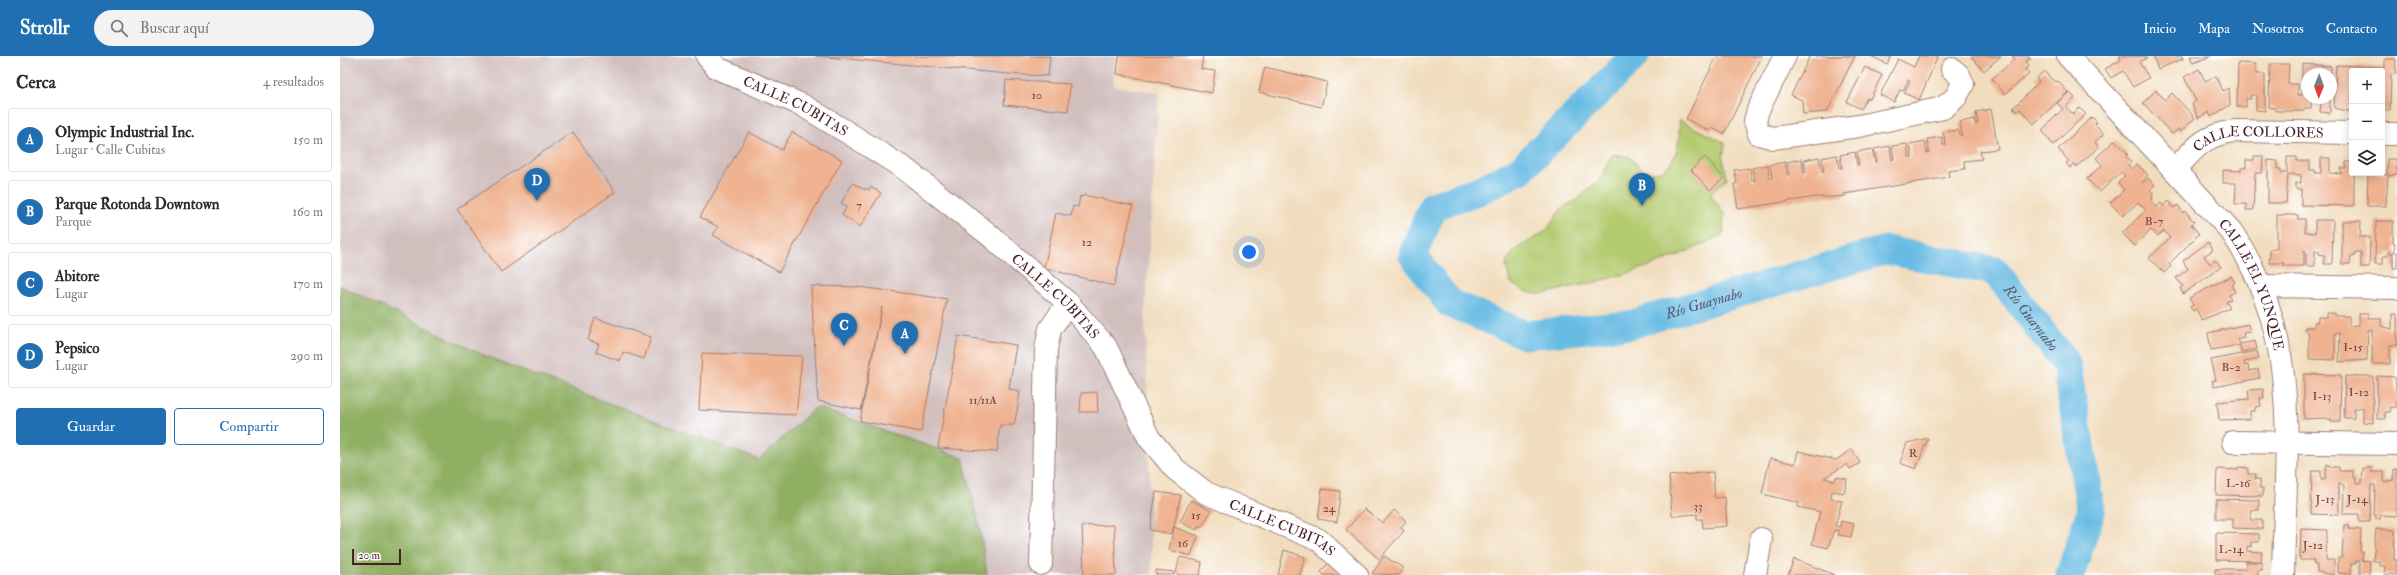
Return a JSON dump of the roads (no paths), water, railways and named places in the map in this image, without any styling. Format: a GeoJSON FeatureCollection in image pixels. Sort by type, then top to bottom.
{"type":"FeatureCollection","features":[{"type":"Feature","properties":{"kind":"street","name":"CALLE CUBITAS"},"geometry":{"type":"LineString","coordinates":[[707,56],[717,68],[802,105],[906,170],[987,233],[1068,303],[1106,347],[1149,438],[1175,469],[1206,493],[1319,540],[1357,575]]}},
{"type":"Feature","properties":{"kind":"street"},"geometry":{"type":"LineString","coordinates":[[1785,56],[1758,110],[1755,121],[1759,134],[1773,138],[1859,126],[1943,108],[1958,94],[1962,84],[1959,75],[1952,69]]}},
{"type":"Feature","properties":{"kind":"street","name":"CALLE EL YUNQUE"},"geometry":{"type":"LineString","coordinates":[[2068,56],[2175,168],[2231,231],[2248,256],[2261,286],[2273,321],[2283,363],[2287,398],[2283,575]]}},
{"type":"Feature","properties":{"kind":"street","name":"CALLE COLLORES"},"geometry":{"type":"LineString","coordinates":[[2175,168],[2207,138],[2221,133],[2234,131],[2349,133]]}},
{"type":"Feature","properties":{"kind":"street"},"geometry":{"type":"LineString","coordinates":[[2385,134],[2397,134]]}},
{"type":"Feature","properties":{"kind":"street"},"geometry":{"type":"LineString","coordinates":[[2261,286],[2397,288]]}},
{"type":"Feature","properties":{"kind":"street"},"geometry":{"type":"LineString","coordinates":[[1041,564],[1046,349],[1050,329],[1068,303]]}},
{"type":"Feature","properties":{"kind":"street"},"geometry":{"type":"LineString","coordinates":[[2233,442],[2286,441],[2397,444]]}},
{"type":"Feature","properties":{"kind":"street"},"geometry":{"type":"LineString","coordinates":[[1756,575],[1761,538]]}},
{"type":"Feature","properties":{"kind":"waterway","name":"Río Guaynabo"},"geometry":{"type":"LineString","coordinates":[[1635,56],[1520,170],[1478,191],[1433,206],[1413,255],[1449,303],[1526,335],[1629,325],[1886,250],[1995,271],[2066,363],[2091,511],[2070,575]]}},
{"type":"Feature","properties":{"kind":"place","name":"Pepsico"},"geometry":{"type":"Point","coordinates":[537,201]}},
{"type":"Feature","properties":{"kind":"place","name":"Parque Rotonda Downtown"},"geometry":{"type":"Point","coordinates":[1642,206]}},
{"type":"Feature","properties":{"kind":"place","name":"Abitore"},"geometry":{"type":"Point","coordinates":[844,346]}},
{"type":"Feature","properties":{"kind":"place","name":"Olympic Industrial Inc."},"geometry":{"type":"Point","coordinates":[905,354]}}]}
